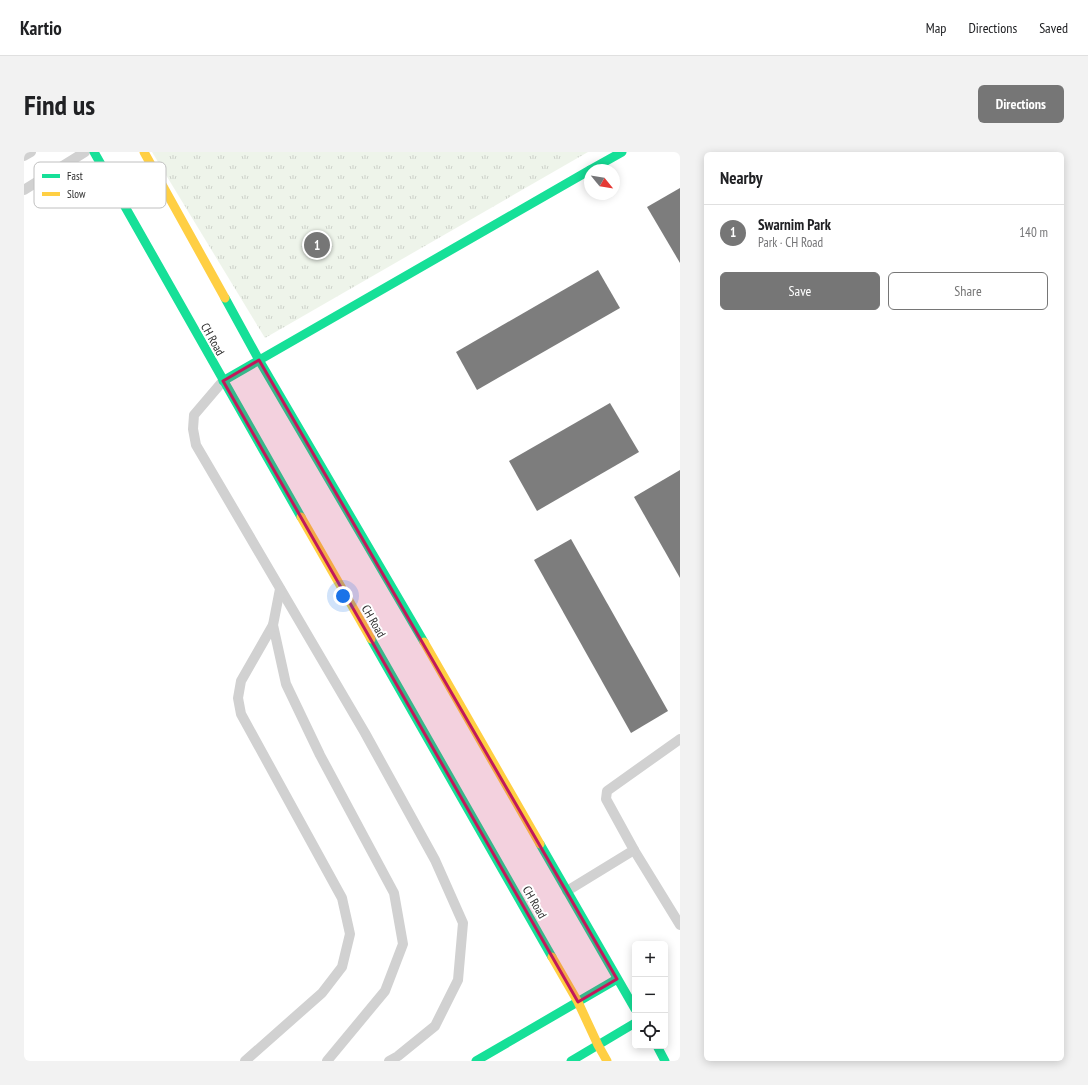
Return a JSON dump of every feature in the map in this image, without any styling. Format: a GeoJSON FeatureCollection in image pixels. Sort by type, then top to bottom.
{"type":"FeatureCollection","features":[{"type":"Feature","properties":{"kind":"street","name":"CH Road"},"geometry":{"type":"LineString","coordinates":[[94,152],[100,162]]}},
{"type":"Feature","properties":{"kind":"street"},"geometry":{"type":"LineString","coordinates":[[144,152],[150,162]]}},
{"type":"Feature","properties":{"kind":"street"},"geometry":{"type":"LineString","coordinates":[[601,164],[622,152]]}},
{"type":"Feature","properties":{"kind":"street"},"geometry":{"type":"LineString","coordinates":[[223,381],[584,173]]}},
{"type":"Feature","properties":{"kind":"street"},"geometry":{"type":"LineString","coordinates":[[166,192],[259,360],[501,774],[632,1004]]}},
{"type":"Feature","properties":{"kind":"street","name":"CH Road"},"geometry":{"type":"LineString","coordinates":[[126,208],[578,1002],[607,1061]]}},
{"type":"Feature","properties":{"kind":"street"},"geometry":{"type":"LineString","coordinates":[[476,1061],[617,979]]}},
{"type":"Feature","properties":{"kind":"street"},"geometry":{"type":"LineString","coordinates":[[572,1061],[632,1025]]}},
{"type":"Feature","properties":{"kind":"street"},"geometry":{"type":"LineString","coordinates":[[659,1049],[665,1061]]}},
{"type":"Feature","properties":{"kind":"lane"},"geometry":{"type":"LineString","coordinates":[[24,156],[30,152]]}},
{"type":"Feature","properties":{"kind":"lane"},"geometry":{"type":"LineString","coordinates":[[69,162],[85,152]]}},
{"type":"Feature","properties":{"kind":"lane"},"geometry":{"type":"LineString","coordinates":[[24,190],[34,184]]}},
{"type":"Feature","properties":{"kind":"lane"},"geometry":{"type":"LineString","coordinates":[[223,381],[194,415],[193,429],[196,445],[365,733],[435,860],[463,923],[458,980],[435,1026],[398,1056],[389,1061]]}},
{"type":"Feature","properties":{"kind":"lane"},"geometry":{"type":"LineString","coordinates":[[244,1061],[322,993],[342,966],[350,934],[342,898],[241,714],[238,698],[241,681],[273,625],[280,589]]}},
{"type":"Feature","properties":{"kind":"lane"},"geometry":{"type":"LineString","coordinates":[[273,625],[286,684],[320,754],[394,893],[403,944],[385,991],[327,1061]]}},
{"type":"Feature","properties":{"kind":"lane"},"geometry":{"type":"LineString","coordinates":[[680,739],[607,791],[606,799],[634,850],[680,925]]}},
{"type":"Feature","properties":{"kind":"lane"},"geometry":{"type":"LineString","coordinates":[[567,891],[634,850]]}},
{"type":"Feature","properties":{"kind":"highlighted area"},"geometry":{"type":"Polygon","coordinates":[[[259,360],[617,979],[578,1002],[223,381],[259,360]]]}},
{"type":"Feature","properties":{"kind":"green space"},"geometry":{"type":"Polygon","coordinates":[[[152,152],[588,152],[265,338],[166,175],[166,162],[158,162],[152,152]]]}},
{"type":"Feature","properties":{"kind":"building"},"geometry":{"type":"Polygon","coordinates":[[[680,188],[680,263],[647,207],[680,188]]]}},
{"type":"Feature","properties":{"kind":"building"},"geometry":{"type":"Polygon","coordinates":[[[598,270],[620,308],[477,390],[456,352],[598,270]]]}},
{"type":"Feature","properties":{"kind":"building"},"geometry":{"type":"Polygon","coordinates":[[[610,403],[639,452],[537,511],[509,461],[610,403]]]}},
{"type":"Feature","properties":{"kind":"building"},"geometry":{"type":"Polygon","coordinates":[[[680,470],[680,578],[634,497],[680,470]]]}},
{"type":"Feature","properties":{"kind":"building"},"geometry":{"type":"Polygon","coordinates":[[[571,539],[668,711],[631,733],[534,560],[571,539]]]}},
{"type":"Feature","properties":{"kind":"traffic: fast"},"geometry":{"type":"LineString","coordinates":[[94,152],[100,162]]}},
{"type":"Feature","properties":{"kind":"traffic: fast"},"geometry":{"type":"LineString","coordinates":[[601,164],[622,152]]}},
{"type":"Feature","properties":{"kind":"traffic: fast"},"geometry":{"type":"LineString","coordinates":[[223,381],[584,173]]}},
{"type":"Feature","properties":{"kind":"traffic: fast"},"geometry":{"type":"LineString","coordinates":[[126,208],[301,517]]}},
{"type":"Feature","properties":{"kind":"traffic: fast"},"geometry":{"type":"LineString","coordinates":[[225,298],[259,360],[424,642]]}},
{"type":"Feature","properties":{"kind":"traffic: fast"},"geometry":{"type":"LineString","coordinates":[[371,639],[552,957]]}},
{"type":"Feature","properties":{"kind":"traffic: fast"},"geometry":{"type":"LineString","coordinates":[[540,844],[632,1004]]}},
{"type":"Feature","properties":{"kind":"traffic: fast"},"geometry":{"type":"LineString","coordinates":[[476,1061],[617,979]]}},
{"type":"Feature","properties":{"kind":"traffic: fast"},"geometry":{"type":"LineString","coordinates":[[571,1061],[632,1025]]}},
{"type":"Feature","properties":{"kind":"traffic: fast"},"geometry":{"type":"LineString","coordinates":[[659,1049],[665,1061]]}},
{"type":"Feature","properties":{"kind":"traffic: slow"},"geometry":{"type":"LineString","coordinates":[[144,152],[150,162]]}},
{"type":"Feature","properties":{"kind":"traffic: slow"},"geometry":{"type":"LineString","coordinates":[[166,192],[225,298]]}},
{"type":"Feature","properties":{"kind":"traffic: slow"},"geometry":{"type":"LineString","coordinates":[[301,517],[371,639]]}},
{"type":"Feature","properties":{"kind":"traffic: slow"},"geometry":{"type":"LineString","coordinates":[[424,642],[540,844]]}},
{"type":"Feature","properties":{"kind":"traffic: slow"},"geometry":{"type":"LineString","coordinates":[[552,957],[578,1002],[607,1061]]}},
{"type":"Feature","properties":{"kind":"place","name":"Swarnim Park"},"geometry":{"type":"Point","coordinates":[317,245]}}]}
